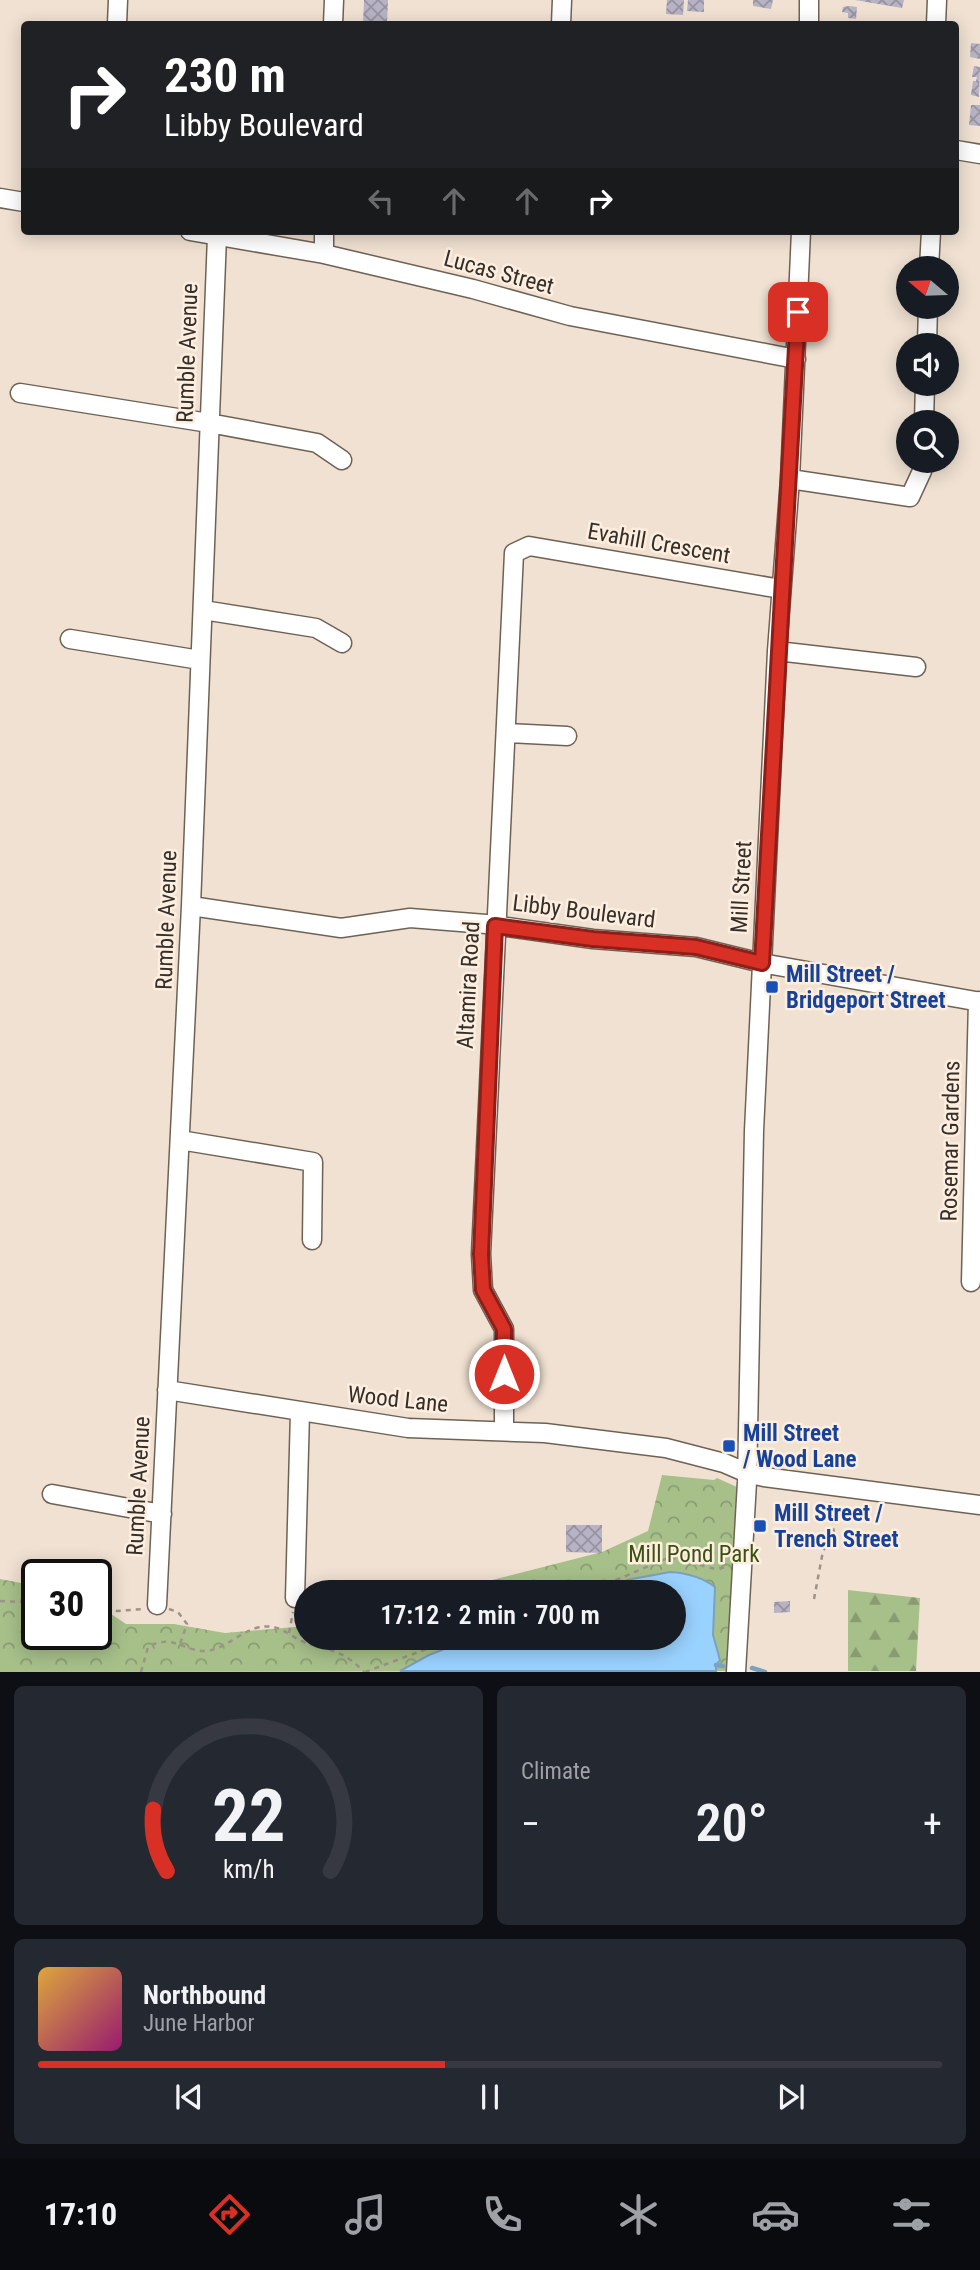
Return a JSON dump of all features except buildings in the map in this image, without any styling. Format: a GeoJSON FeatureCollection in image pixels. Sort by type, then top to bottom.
{"type":"FeatureCollection","features":[{"type":"Feature","properties":{"kind":"street"},"geometry":{"type":"LineString","coordinates":[[117,21],[118,0]]}},
{"type":"Feature","properties":{"kind":"street"},"geometry":{"type":"LineString","coordinates":[[333,21],[334,0]]}},
{"type":"Feature","properties":{"kind":"street"},"geometry":{"type":"LineString","coordinates":[[561,21],[562,0]]}},
{"type":"Feature","properties":{"kind":"street"},"geometry":{"type":"LineString","coordinates":[[809,21],[810,0]]}},
{"type":"Feature","properties":{"kind":"street"},"geometry":{"type":"LineString","coordinates":[[936,21],[937,0]]}},
{"type":"Feature","properties":{"kind":"street"},"geometry":{"type":"LineString","coordinates":[[959,150],[980,154]]}},
{"type":"Feature","properties":{"kind":"street"},"geometry":{"type":"LineString","coordinates":[[0,198],[21,202]]}},
{"type":"Feature","properties":{"kind":"street","name":"Lucas Street"},"geometry":{"type":"LineString","coordinates":[[212,235],[324,254],[474,289],[570,316],[796,359]]}},
{"type":"Feature","properties":{"kind":"street"},"geometry":{"type":"LineString","coordinates":[[324,235],[324,254]]}},
{"type":"Feature","properties":{"kind":"street","name":"Mill Street"},"geometry":{"type":"LineString","coordinates":[[736,1671],[747,1474],[754,1131],[801,235]]}},
{"type":"Feature","properties":{"kind":"street"},"geometry":{"type":"LineString","coordinates":[[930,256],[931,235]]}},
{"type":"Feature","properties":{"kind":"street","name":"Rumble Avenue"},"geometry":{"type":"LineString","coordinates":[[158,1605],[191,906],[217,236]]}},
{"type":"Feature","properties":{"kind":"street"},"geometry":{"type":"LineString","coordinates":[[20,393],[317,443],[342,460]]}},
{"type":"Feature","properties":{"kind":"street"},"geometry":{"type":"LineString","coordinates":[[790,479],[910,497],[921,473]]}},
{"type":"Feature","properties":{"kind":"street","name":"Evahill Crescent"},"geometry":{"type":"LineString","coordinates":[[529,546],[781,589]]}},
{"type":"Feature","properties":{"kind":"street","name":"Altamira Road"},"geometry":{"type":"LineString","coordinates":[[504,1431],[504,1329],[483,1290],[481,1254],[514,553],[529,546]]}},
{"type":"Feature","properties":{"kind":"street"},"geometry":{"type":"LineString","coordinates":[[203,610],[316,628],[342,643]]}},
{"type":"Feature","properties":{"kind":"street"},"geometry":{"type":"LineString","coordinates":[[70,639],[200,660]]}},
{"type":"Feature","properties":{"kind":"street"},"geometry":{"type":"LineString","coordinates":[[777,651],[916,667]]}},
{"type":"Feature","properties":{"kind":"street"},"geometry":{"type":"LineString","coordinates":[[506,733],[567,736]]}},
{"type":"Feature","properties":{"kind":"street","name":"Libby Boulevard"},"geometry":{"type":"LineString","coordinates":[[191,906],[341,928],[410,918],[593,939],[696,947],[762,963],[979,1002]]}},
{"type":"Feature","properties":{"kind":"street","name":"Rosemar Gardens"},"geometry":{"type":"LineString","coordinates":[[971,1282],[979,1002]]}},
{"type":"Feature","properties":{"kind":"street"},"geometry":{"type":"LineString","coordinates":[[180,1140],[313,1162],[312,1240]]}},
{"type":"Feature","properties":{"kind":"street","name":"Wood Lane"},"geometry":{"type":"LineString","coordinates":[[167,1390],[408,1428],[545,1433],[666,1448],[724,1463],[747,1474],[980,1505]]}},
{"type":"Feature","properties":{"kind":"street"},"geometry":{"type":"LineString","coordinates":[[295,1580],[300,1412]]}},
{"type":"Feature","properties":{"kind":"street"},"geometry":{"type":"LineString","coordinates":[[52,1494],[162,1514]]}},
{"type":"Feature","properties":{"kind":"path"},"geometry":{"type":"LineString","coordinates":[[814,1599],[823,1551],[834,1535],[830,1493]]}},
{"type":"Feature","properties":{"kind":"path"},"geometry":{"type":"LineString","coordinates":[[616,1580],[670,1557],[715,1569],[731,1566]]}},
{"type":"Feature","properties":{"kind":"path"},"geometry":{"type":"LineString","coordinates":[[0,1601],[21,1602]]}},
{"type":"Feature","properties":{"kind":"path"},"geometry":{"type":"LineString","coordinates":[[289,1633],[294,1604]]}},
{"type":"Feature","properties":{"kind":"path"},"geometry":{"type":"LineString","coordinates":[[112,1609],[132,1611],[158,1605],[178,1612],[187,1624],[180,1644]]}},
{"type":"Feature","properties":{"kind":"path"},"geometry":{"type":"LineString","coordinates":[[141,1671],[148,1647],[156,1643],[171,1641],[205,1651],[253,1629],[271,1626],[306,1643],[341,1654],[365,1671],[423,1650]]}},
{"type":"Feature","properties":{"kind":"green space","name":"Mill Pond Park"},"geometry":{"type":"Polygon","coordinates":[[[662,1475],[714,1480],[717,1478],[739,1488],[731,1671],[0,1672],[0,1579],[21,1583],[21,1650],[112,1650],[112,1615],[126,1624],[174,1624],[225,1633],[294,1627],[294,1650],[686,1650],[686,1580],[492,1580],[602,1552],[648,1531],[662,1475]]]}},
{"type":"Feature","properties":{"kind":"green space"},"geometry":{"type":"Polygon","coordinates":[[[848,1590],[920,1598],[916,1671],[848,1671],[848,1590]]]}},
{"type":"Feature","properties":{"kind":"water"},"geometry":{"type":"Polygon","coordinates":[[[670,1572],[694,1576],[715,1587],[713,1635],[720,1660],[716,1671],[400,1671],[442,1650],[686,1650],[686,1580],[627,1580],[670,1572]]]}},
{"type":"Feature","properties":{"kind":"waterway"},"geometry":{"type":"LineString","coordinates":[[716,1665],[723,1666]]}},
{"type":"Feature","properties":{"kind":"waterway"},"geometry":{"type":"LineString","coordinates":[[752,1668],[765,1672]]}},
{"type":"Feature","properties":{"kind":"place","name":"Mill Street / Bridgeport Street"},"geometry":{"type":"Point","coordinates":[772,987]}},
{"type":"Feature","properties":{"kind":"place","name":"Mill Street / Wood Lane"},"geometry":{"type":"Point","coordinates":[729,1446]}},
{"type":"Feature","properties":{"kind":"place","name":"Mill Street / Trench Street"},"geometry":{"type":"Point","coordinates":[760,1526]}},
{"type":"Feature","properties":{"kind":"route"},"geometry":{"type":"LineString","coordinates":[[504,1374],[504,1329],[483,1290],[481,1254],[495,926],[593,939],[696,947],[762,963],[777,651],[790,479],[798,312]]}}]}
